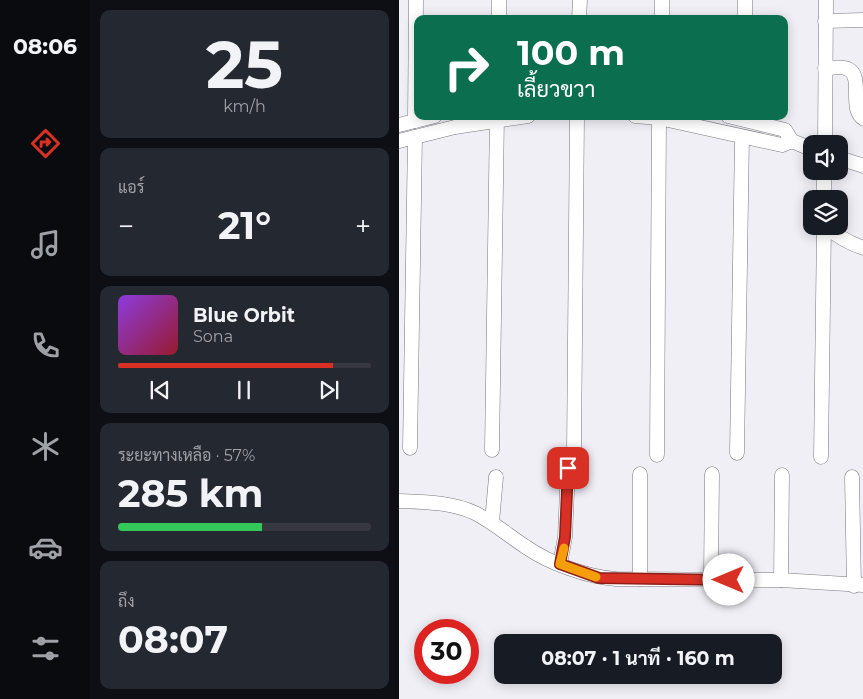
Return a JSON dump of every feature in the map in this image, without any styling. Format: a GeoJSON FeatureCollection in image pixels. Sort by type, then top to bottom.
{"type":"FeatureCollection","features":[{"type":"Feature","properties":{"kind":"street"},"geometry":{"type":"LineString","coordinates":[[416,0],[416,15]]}},
{"type":"Feature","properties":{"kind":"street"},"geometry":{"type":"LineString","coordinates":[[499,0],[499,15]]}},
{"type":"Feature","properties":{"kind":"street"},"geometry":{"type":"LineString","coordinates":[[579,15],[580,0]]}},
{"type":"Feature","properties":{"kind":"street"},"geometry":{"type":"LineString","coordinates":[[662,0],[662,15]]}},
{"type":"Feature","properties":{"kind":"street"},"geometry":{"type":"LineString","coordinates":[[745,0],[745,15]]}},
{"type":"Feature","properties":{"kind":"street"},"geometry":{"type":"LineString","coordinates":[[825,135],[826,0]]}},
{"type":"Feature","properties":{"kind":"street"},"geometry":{"type":"LineString","coordinates":[[825,21],[863,20]]}},
{"type":"Feature","properties":{"kind":"street"},"geometry":{"type":"LineString","coordinates":[[825,68],[848,68],[852,72],[856,109],[859,116],[863,119]]}},
{"type":"Feature","properties":{"kind":"street"},"geometry":{"type":"LineString","coordinates":[[399,125],[419,120]]}},
{"type":"Feature","properties":{"kind":"street"},"geometry":{"type":"LineString","coordinates":[[399,141],[488,120]]}},
{"type":"Feature","properties":{"kind":"street"},"geometry":{"type":"LineString","coordinates":[[492,450],[497,120]]}},
{"type":"Feature","properties":{"kind":"street"},"geometry":{"type":"LineString","coordinates":[[574,452],[577,120]]}},
{"type":"Feature","properties":{"kind":"street"},"geometry":{"type":"LineString","coordinates":[[657,455],[659,120]]}},
{"type":"Feature","properties":{"kind":"street"},"geometry":{"type":"LineString","coordinates":[[668,120],[782,145],[792,141]]}},
{"type":"Feature","properties":{"kind":"street"},"geometry":{"type":"LineString","coordinates":[[749,120],[785,130],[792,141],[803,146]]}},
{"type":"Feature","properties":{"kind":"street"},"geometry":{"type":"LineString","coordinates":[[410,448],[415,137]]}},
{"type":"Feature","properties":{"kind":"street"},"geometry":{"type":"LineString","coordinates":[[737,453],[742,137]]}},
{"type":"Feature","properties":{"kind":"street"},"geometry":{"type":"LineString","coordinates":[[848,161],[863,166]]}},
{"type":"Feature","properties":{"kind":"street"},"geometry":{"type":"LineString","coordinates":[[821,456],[824,235]]}},
{"type":"Feature","properties":{"kind":"street"},"geometry":{"type":"LineString","coordinates":[[835,235],[863,248]]}},
{"type":"Feature","properties":{"kind":"street"},"geometry":{"type":"LineString","coordinates":[[560,564],[565,537],[568,468]]}},
{"type":"Feature","properties":{"kind":"street"},"geometry":{"type":"LineString","coordinates":[[640,474],[640,579]]}},
{"type":"Feature","properties":{"kind":"street"},"geometry":{"type":"LineString","coordinates":[[711,579],[712,474]]}},
{"type":"Feature","properties":{"kind":"street"},"geometry":{"type":"LineString","coordinates":[[781,580],[782,475]]}},
{"type":"Feature","properties":{"kind":"street"},"geometry":{"type":"LineString","coordinates":[[492,522],[496,477]]}},
{"type":"Feature","properties":{"kind":"street"},"geometry":{"type":"LineString","coordinates":[[399,501],[429,502],[475,513],[492,522],[527,548],[560,564],[599,578],[781,580],[859,585],[852,477]]}},
{"type":"Feature","properties":{"kind":"slow traffic"},"geometry":{"type":"LineString","coordinates":[[564,548],[560,564],[596,577]]}},
{"type":"Feature","properties":{"kind":"route"},"geometry":{"type":"LineString","coordinates":[[568,468],[565,537],[560,564],[599,578],[729,580]]}}]}
